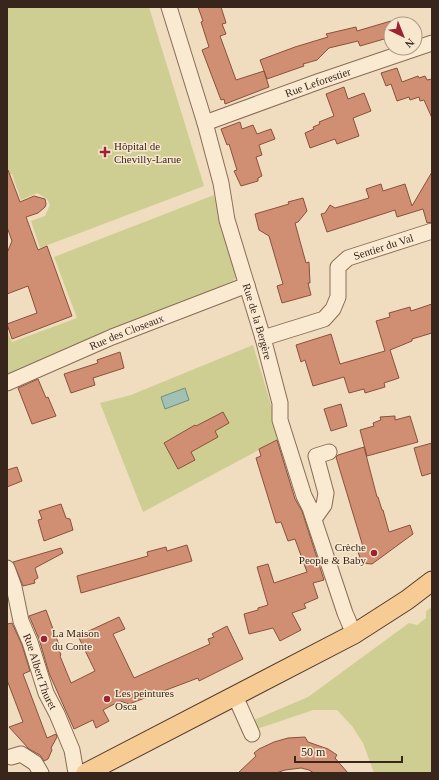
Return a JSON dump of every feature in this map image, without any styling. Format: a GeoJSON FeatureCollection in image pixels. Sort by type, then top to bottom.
{"type":"FeatureCollection","features":[{"type":"Feature","properties":{"kind":"main road"},"geometry":{"type":"LineString","coordinates":[[86,773],[354,634],[432,581]]}},
{"type":"Feature","properties":{"kind":"street","name":"Rue de la Bergère"},"geometry":{"type":"LineString","coordinates":[[169,7],[205,123],[221,183],[227,220],[263,338],[280,403],[280,420],[304,496],[314,519],[345,613],[354,634]]}},
{"type":"Feature","properties":{"kind":"street","name":"Rue Leforestier"},"geometry":{"type":"LineString","coordinates":[[205,123],[320,81],[432,43]]}},
{"type":"Feature","properties":{"kind":"street","name":"Sentier du Val"},"geometry":{"type":"LineString","coordinates":[[263,338],[324,319],[334,309],[338,297],[338,267],[348,258],[432,231]]}},
{"type":"Feature","properties":{"kind":"street","name":"Rue des Closeaux"},"geometry":{"type":"LineString","coordinates":[[7,383],[112,337],[247,285]]}},
{"type":"Feature","properties":{"kind":"street"},"geometry":{"type":"LineString","coordinates":[[314,519],[324,505],[326,493],[316,456],[329,452]]}},
{"type":"Feature","properties":{"kind":"street","name":"Rue Albert Thuret"},"geometry":{"type":"LineString","coordinates":[[7,568],[14,587],[21,621],[30,642],[46,693],[57,714],[72,750],[76,773]]}},
{"type":"Feature","properties":{"kind":"street"},"geometry":{"type":"LineString","coordinates":[[235,696],[252,734]]}},
{"type":"Feature","properties":{"kind":"street"},"geometry":{"type":"LineString","coordinates":[[11,757],[21,754],[35,763],[42,773]]}},
{"type":"Feature","properties":{"kind":"green space"},"geometry":{"type":"Polygon","coordinates":[[[7,7],[149,7],[204,186],[40,248],[31,221],[45,216],[50,205],[47,199],[37,193],[21,200],[12,174],[7,176],[7,7]]]}},
{"type":"Feature","properties":{"kind":"green space"},"geometry":{"type":"Polygon","coordinates":[[[214,195],[237,277],[233,281],[7,376],[7,330],[12,342],[77,318],[54,257],[214,195]]]}},
{"type":"Feature","properties":{"kind":"green space"},"geometry":{"type":"Polygon","coordinates":[[[253,345],[281,438],[143,512],[100,403],[131,395],[253,345]]]}},
{"type":"Feature","properties":{"kind":"green space"},"geometry":{"type":"Polygon","coordinates":[[[432,607],[432,773],[374,773],[363,743],[352,726],[337,710],[313,710],[257,729],[254,720],[308,697],[409,623],[417,625],[426,618],[426,611],[432,607]]]}},
{"type":"Feature","properties":{"kind":"shaded area"},"geometry":{"type":"Polygon","coordinates":[[[185,388],[189,400],[165,409],[161,397],[185,388]]]}},
{"type":"Feature","properties":{"kind":"building"},"geometry":{"type":"Polygon","coordinates":[[[198,7],[221,7],[226,23],[222,24],[226,34],[220,36],[236,80],[264,71],[269,87],[225,104],[224,99],[221,100],[202,50],[209,47],[198,7]]]}},
{"type":"Feature","properties":{"kind":"building"},"geometry":{"type":"Polygon","coordinates":[[[383,23],[383,39],[360,46],[358,41],[329,48],[317,60],[303,64],[304,66],[267,79],[260,60],[328,37],[326,34],[356,27],[357,31],[383,23]]]}},
{"type":"Feature","properties":{"kind":"building"},"geometry":{"type":"Polygon","coordinates":[[[397,68],[402,82],[418,76],[419,78],[425,76],[427,80],[432,79],[432,118],[424,100],[420,101],[419,97],[410,100],[409,97],[397,101],[391,84],[386,86],[381,73],[397,68]]]}},
{"type":"Feature","properties":{"kind":"building"},"geometry":{"type":"Polygon","coordinates":[[[344,87],[348,99],[364,93],[371,111],[353,118],[359,136],[337,144],[335,139],[310,148],[305,133],[314,129],[313,127],[320,124],[319,122],[334,116],[326,94],[344,87]]]}},
{"type":"Feature","properties":{"kind":"building"},"geometry":{"type":"Polygon","coordinates":[[[240,122],[242,129],[253,125],[257,134],[271,129],[275,139],[259,145],[262,155],[256,157],[262,176],[258,178],[258,181],[241,186],[234,171],[237,170],[229,144],[227,145],[221,129],[240,122]]]}},
{"type":"Feature","properties":{"kind":"building"},"geometry":{"type":"Polygon","coordinates":[[[7,170],[20,202],[34,196],[45,199],[45,207],[38,213],[26,217],[38,250],[47,246],[72,316],[12,339],[7,324],[37,313],[28,286],[7,294],[7,253],[12,241],[7,227],[7,170]]]}},
{"type":"Feature","properties":{"kind":"building"},"geometry":{"type":"Polygon","coordinates":[[[432,172],[432,222],[427,223],[423,209],[397,217],[395,210],[327,232],[321,214],[325,213],[330,205],[335,208],[369,198],[366,189],[381,184],[383,191],[405,184],[412,206],[432,172]]]}},
{"type":"Feature","properties":{"kind":"building"},"geometry":{"type":"Polygon","coordinates":[[[303,198],[307,211],[298,222],[295,223],[306,263],[309,262],[310,283],[308,283],[311,295],[282,303],[277,286],[283,284],[269,236],[259,230],[255,214],[289,204],[288,202],[303,198]]]}},
{"type":"Feature","properties":{"kind":"building"},"geometry":{"type":"Polygon","coordinates":[[[432,304],[432,333],[412,339],[412,341],[390,350],[399,378],[384,383],[385,387],[365,393],[364,389],[349,393],[344,377],[313,386],[305,360],[301,362],[296,345],[331,334],[340,364],[385,351],[376,321],[390,317],[389,313],[410,307],[411,311],[432,304]]]}},
{"type":"Feature","properties":{"kind":"building"},"geometry":{"type":"Polygon","coordinates":[[[120,352],[124,368],[93,378],[95,385],[71,393],[64,374],[98,363],[97,360],[120,352]]]}},
{"type":"Feature","properties":{"kind":"building"},"geometry":{"type":"Polygon","coordinates":[[[38,379],[56,416],[32,424],[18,388],[38,379]]]}},
{"type":"Feature","properties":{"kind":"building"},"geometry":{"type":"Polygon","coordinates":[[[341,404],[347,426],[331,431],[324,409],[341,404]]]}},
{"type":"Feature","properties":{"kind":"building"},"geometry":{"type":"Polygon","coordinates":[[[223,412],[229,423],[215,431],[218,437],[191,452],[195,460],[178,469],[164,443],[195,425],[196,426],[223,412]]]}},
{"type":"Feature","properties":{"kind":"building"},"geometry":{"type":"Polygon","coordinates":[[[395,416],[395,420],[410,416],[418,442],[367,456],[360,430],[374,426],[373,423],[381,420],[380,417],[395,416]]]}},
{"type":"Feature","properties":{"kind":"building"},"geometry":{"type":"Polygon","coordinates":[[[277,440],[295,499],[302,511],[324,580],[313,583],[318,598],[304,604],[306,608],[292,613],[301,630],[280,641],[273,628],[249,634],[244,614],[268,605],[257,567],[268,564],[274,583],[307,572],[295,539],[288,541],[281,522],[276,523],[256,458],[261,456],[259,449],[277,440]]]}},
{"type":"Feature","properties":{"kind":"building"},"geometry":{"type":"Polygon","coordinates":[[[432,443],[432,473],[422,476],[414,448],[432,443]]]}},
{"type":"Feature","properties":{"kind":"building"},"geometry":{"type":"Polygon","coordinates":[[[364,447],[377,497],[383,510],[389,532],[410,525],[413,534],[372,564],[362,563],[358,552],[364,550],[336,457],[338,455],[364,447]]]}},
{"type":"Feature","properties":{"kind":"building"},"geometry":{"type":"Polygon","coordinates":[[[17,467],[22,481],[7,487],[7,470],[17,467]]]}},
{"type":"Feature","properties":{"kind":"building"},"geometry":{"type":"Polygon","coordinates":[[[61,504],[66,518],[70,519],[73,530],[44,541],[38,520],[42,519],[39,511],[61,504]]]}},
{"type":"Feature","properties":{"kind":"building"},"geometry":{"type":"Polygon","coordinates":[[[187,545],[192,561],[81,593],[77,576],[148,556],[147,552],[166,547],[167,551],[187,545]]]}},
{"type":"Feature","properties":{"kind":"building"},"geometry":{"type":"Polygon","coordinates":[[[61,548],[63,553],[35,568],[38,578],[34,580],[35,583],[23,586],[13,562],[61,548]]]}},
{"type":"Feature","properties":{"kind":"building"},"geometry":{"type":"Polygon","coordinates":[[[46,610],[59,645],[57,645],[61,655],[60,656],[71,683],[95,671],[78,636],[119,617],[125,629],[113,634],[134,678],[210,644],[208,639],[214,637],[212,634],[227,626],[243,659],[199,681],[198,678],[129,704],[120,701],[103,710],[109,721],[96,728],[93,720],[74,729],[49,673],[39,639],[29,616],[46,610]]]}},
{"type":"Feature","properties":{"kind":"building"},"geometry":{"type":"Polygon","coordinates":[[[12,623],[22,645],[30,671],[23,674],[47,738],[56,734],[57,737],[51,748],[52,750],[48,759],[44,761],[40,755],[29,749],[9,727],[23,722],[7,680],[7,624],[12,623]]]}},
{"type":"Feature","properties":{"kind":"building"},"geometry":{"type":"Polygon","coordinates":[[[305,737],[308,742],[328,749],[337,755],[335,758],[348,773],[314,773],[301,768],[276,773],[238,773],[256,756],[254,753],[259,749],[274,742],[288,738],[305,737]]]}},
{"type":"Feature","properties":{"kind":"place","name":"Hôpital de Chevilly-Larue"},"geometry":{"type":"Point","coordinates":[105,152]}},
{"type":"Feature","properties":{"kind":"place","name":"Crèche People & Baby"},"geometry":{"type":"Point","coordinates":[374,553]}},
{"type":"Feature","properties":{"kind":"place","name":"La Maison du Conte"},"geometry":{"type":"Point","coordinates":[44,639]}},
{"type":"Feature","properties":{"kind":"place","name":"Les peintures Osca"},"geometry":{"type":"Point","coordinates":[107,699]}}]}
